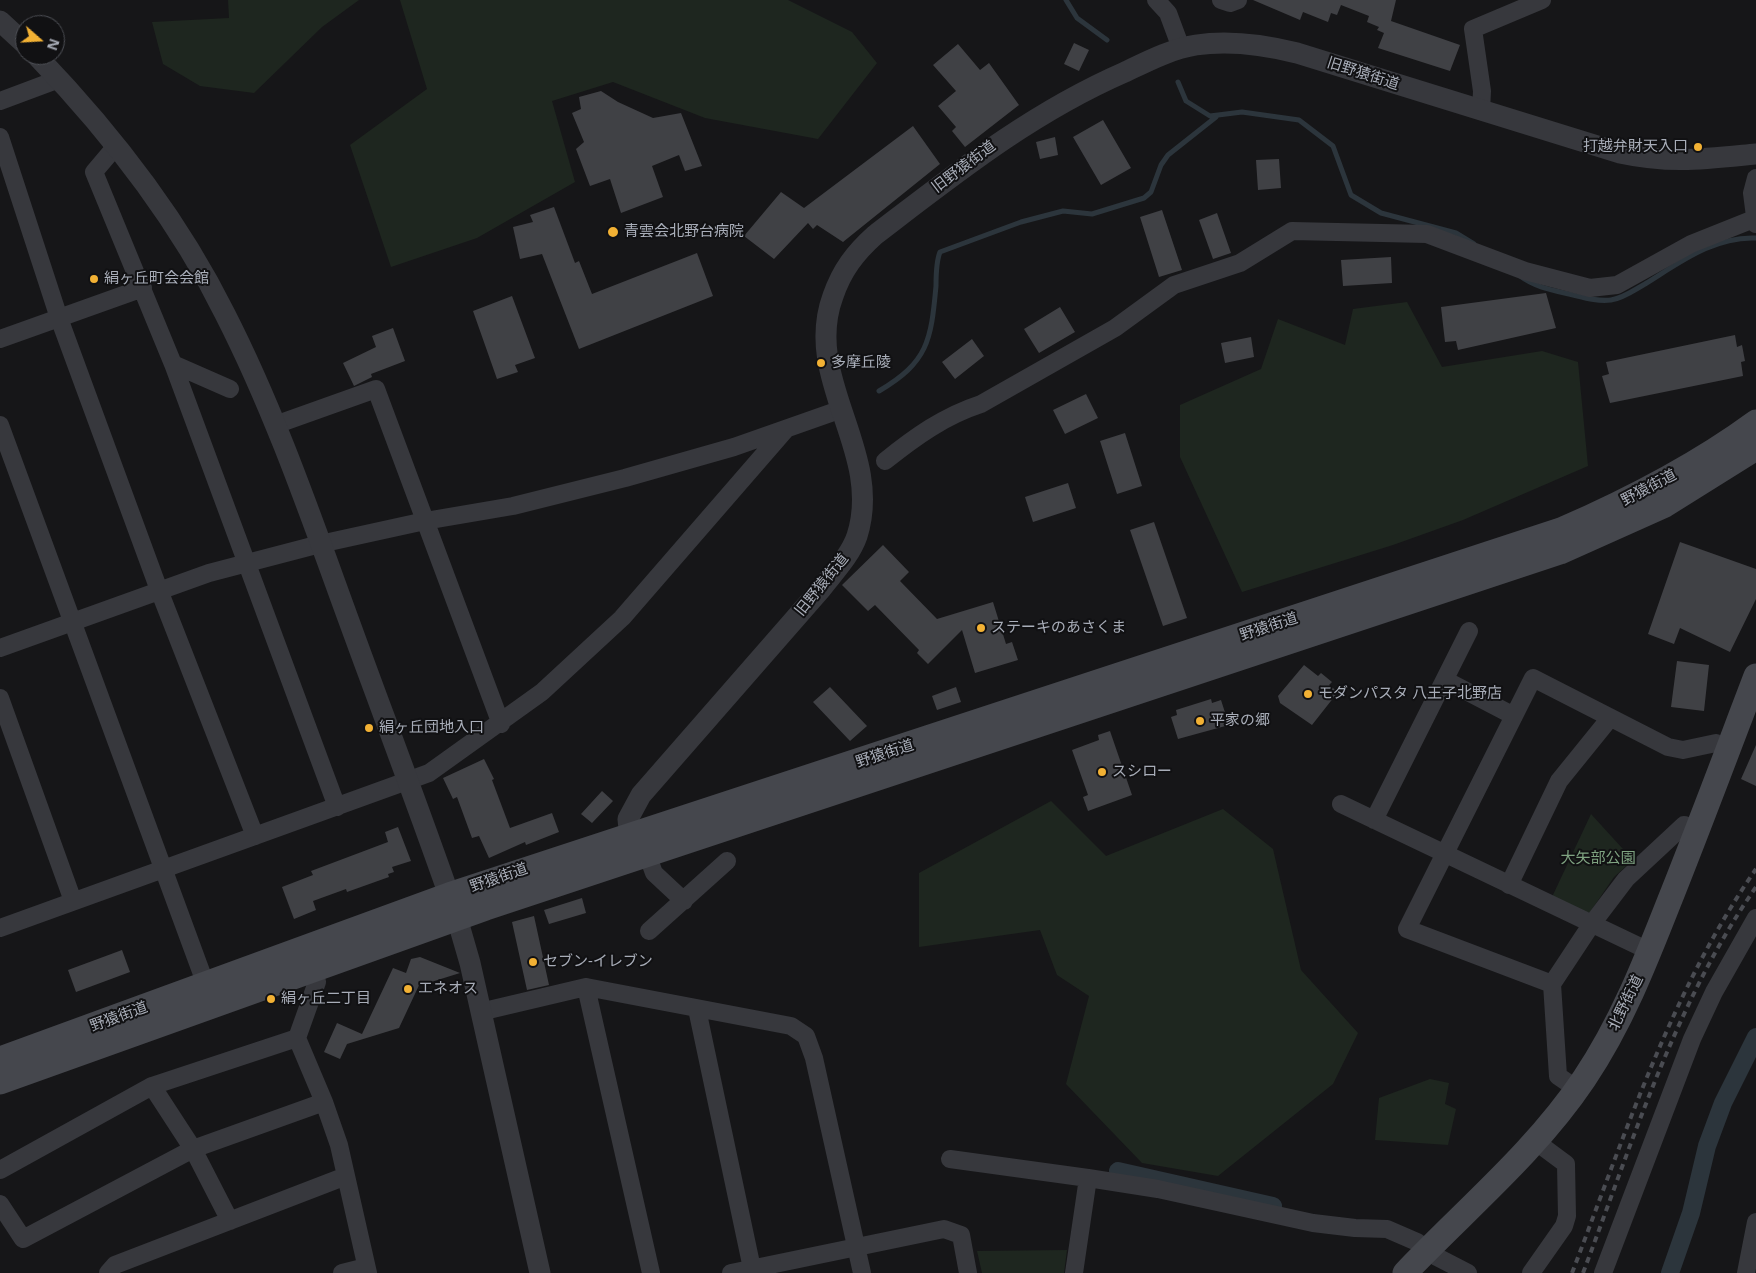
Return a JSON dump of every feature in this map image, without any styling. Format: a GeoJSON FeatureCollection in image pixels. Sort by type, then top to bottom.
{"type":"FeatureCollection","features":[{"type":"Feature","properties":{"kind":"main road","name":"野猿街道"},"geometry":{"type":"LineString","coordinates":[[0,1059],[449,895],[1561,530],[1624,502],[1665,480],[1719,448],[1756,422]]}},
{"type":"Feature","properties":{"kind":"main road","name":"野猿街道"},"geometry":{"type":"LineString","coordinates":[[0,1082],[457,918],[1560,552],[1665,505],[1756,448]]}},
{"type":"Feature","properties":{"kind":"main road","name":"北野街道"},"geometry":{"type":"LineString","coordinates":[[1405,1273],[1535,1141],[1577,1090],[1603,1048],[1625,1007],[1649,952],[1756,676]]}},
{"type":"Feature","properties":{"kind":"street"},"geometry":{"type":"LineString","coordinates":[[1156,0],[1168,13],[1181,48]]}},
{"type":"Feature","properties":{"kind":"street"},"geometry":{"type":"LineString","coordinates":[[1221,0],[1230,3],[1238,0]]}},
{"type":"Feature","properties":{"kind":"street"},"geometry":{"type":"LineString","coordinates":[[1481,111],[1482,91],[1473,29],[1542,0]]}},
{"type":"Feature","properties":{"kind":"street"},"geometry":{"type":"LineString","coordinates":[[0,21],[15,35]]}},
{"type":"Feature","properties":{"kind":"street","name":"旧野猿街道"},"geometry":{"type":"LineString","coordinates":[[640,857],[629,835],[628,819],[648,784],[847,557],[856,536],[862,508],[858,461],[834,386],[824,338],[830,302],[843,271],[861,247],[875,235],[1075,94],[1181,48],[1213,44],[1244,44],[1282,49],[1637,157],[1686,161],[1756,154]]}},
{"type":"Feature","properties":{"kind":"street"},"geometry":{"type":"LineString","coordinates":[[46,65],[116,146],[172,222],[224,311],[256,377],[320,544],[457,918],[540,1273]]}},
{"type":"Feature","properties":{"kind":"street"},"geometry":{"type":"LineString","coordinates":[[0,101],[59,79]]}},
{"type":"Feature","properties":{"kind":"street"},"geometry":{"type":"LineString","coordinates":[[0,137],[59,318],[159,590],[255,836]]}},
{"type":"Feature","properties":{"kind":"street"},"geometry":{"type":"LineString","coordinates":[[116,146],[94,172],[174,364],[337,807]]}},
{"type":"Feature","properties":{"kind":"street"},"geometry":{"type":"LineString","coordinates":[[885,461],[914,438],[958,411],[981,404],[1115,328],[1174,285],[1240,263],[1292,231],[1427,234],[1519,269],[1590,288],[1616,285],[1692,244],[1756,220],[1752,193],[1756,178]]}},
{"type":"Feature","properties":{"kind":"street"},"geometry":{"type":"LineString","coordinates":[[0,339],[143,288]]}},
{"type":"Feature","properties":{"kind":"street"},"geometry":{"type":"LineString","coordinates":[[174,364],[230,389]]}},
{"type":"Feature","properties":{"kind":"street"},"geometry":{"type":"LineString","coordinates":[[275,425],[376,389],[501,724]]}},
{"type":"Feature","properties":{"kind":"street"},"geometry":{"type":"LineString","coordinates":[[0,648],[210,573],[320,544],[425,521],[513,506],[626,478],[734,448],[842,408]]}},
{"type":"Feature","properties":{"kind":"street"},"geometry":{"type":"LineString","coordinates":[[0,425],[165,868],[206,985]]}},
{"type":"Feature","properties":{"kind":"street"},"geometry":{"type":"LineString","coordinates":[[0,928],[429,772],[501,724],[542,692],[622,618],[786,429]]}},
{"type":"Feature","properties":{"kind":"street"},"geometry":{"type":"LineString","coordinates":[[1374,820],[1469,631]]}},
{"type":"Feature","properties":{"kind":"street"},"geometry":{"type":"LineString","coordinates":[[1552,984],[1407,930],[1533,678],[1668,747],[1684,750],[1716,743],[1728,748]]}},
{"type":"Feature","properties":{"kind":"street"},"geometry":{"type":"LineString","coordinates":[[1445,680],[1514,716]]}},
{"type":"Feature","properties":{"kind":"street"},"geometry":{"type":"LineString","coordinates":[[0,698],[73,901]]}},
{"type":"Feature","properties":{"kind":"street"},"geometry":{"type":"LineString","coordinates":[[1508,885],[1559,781],[1610,718]]}},
{"type":"Feature","properties":{"kind":"street"},"geometry":{"type":"LineString","coordinates":[[1341,804],[1649,952]]}},
{"type":"Feature","properties":{"kind":"street"},"geometry":{"type":"LineString","coordinates":[[1577,1090],[1558,1076],[1552,984],[1591,925],[1626,878],[1684,825],[1698,829]]}},
{"type":"Feature","properties":{"kind":"street"},"geometry":{"type":"LineString","coordinates":[[640,857],[654,874],[684,901]]}},
{"type":"Feature","properties":{"kind":"street"},"geometry":{"type":"LineString","coordinates":[[650,931],[727,861]]}},
{"type":"Feature","properties":{"kind":"street"},"geometry":{"type":"LineString","coordinates":[[1603,1273],[1692,1039],[1714,992],[1756,918]]}},
{"type":"Feature","properties":{"kind":"street"},"geometry":{"type":"LineString","coordinates":[[314,969],[317,982],[297,1038],[324,1102],[339,1146],[367,1270],[342,1273]]}},
{"type":"Feature","properties":{"kind":"street"},"geometry":{"type":"LineString","coordinates":[[480,1012],[586,987],[792,1026],[806,1036],[814,1058],[862,1273]]}},
{"type":"Feature","properties":{"kind":"street"},"geometry":{"type":"LineString","coordinates":[[586,987],[651,1273]]}},
{"type":"Feature","properties":{"kind":"street"},"geometry":{"type":"LineString","coordinates":[[697,1009],[753,1270]]}},
{"type":"Feature","properties":{"kind":"street"},"geometry":{"type":"LineString","coordinates":[[0,1170],[152,1086],[297,1038]]}},
{"type":"Feature","properties":{"kind":"street"},"geometry":{"type":"LineString","coordinates":[[152,1086],[193,1149],[230,1221]]}},
{"type":"Feature","properties":{"kind":"street"},"geometry":{"type":"LineString","coordinates":[[0,1204],[23,1239],[193,1149],[324,1102]]}},
{"type":"Feature","properties":{"kind":"street"},"geometry":{"type":"LineString","coordinates":[[1531,1273],[1562,1231],[1567,1216],[1566,1164],[1535,1141]]}},
{"type":"Feature","properties":{"kind":"street"},"geometry":{"type":"LineString","coordinates":[[950,1159],[1158,1189],[1314,1223],[1355,1228],[1387,1229],[1418,1242],[1427,1250],[1468,1273]]}},
{"type":"Feature","properties":{"kind":"street"},"geometry":{"type":"LineString","coordinates":[[108,1273],[115,1265],[346,1176]]}},
{"type":"Feature","properties":{"kind":"street"},"geometry":{"type":"LineString","coordinates":[[1074,1273],[1088,1178]]}},
{"type":"Feature","properties":{"kind":"street"},"geometry":{"type":"LineString","coordinates":[[1746,1273],[1756,1222]]}},
{"type":"Feature","properties":{"kind":"street"},"geometry":{"type":"LineString","coordinates":[[731,1273],[753,1270],[944,1229],[960,1235],[968,1273]]}},
{"type":"Feature","properties":{"kind":"green space"},"geometry":{"type":"Polygon","coordinates":[[[228,0],[359,0],[322,27],[254,93],[200,86],[163,64],[152,22],[229,18],[228,0]]]}},
{"type":"Feature","properties":{"kind":"green space"},"geometry":{"type":"Polygon","coordinates":[[[400,0],[788,0],[852,32],[877,63],[818,139],[705,118],[613,82],[552,101],[575,182],[477,238],[391,267],[350,145],[427,89],[400,0]]]}},
{"type":"Feature","properties":{"kind":"green space"},"geometry":{"type":"Polygon","coordinates":[[[1407,302],[1442,367],[1542,351],[1578,362],[1588,466],[1463,520],[1393,545],[1242,592],[1180,457],[1180,405],[1261,369],[1278,319],[1345,345],[1353,309],[1407,302]]]}},
{"type":"Feature","properties":{"kind":"green space"},"geometry":{"type":"Polygon","coordinates":[[[1051,801],[1106,856],[1223,809],[1273,849],[1301,970],[1358,1033],[1333,1084],[1218,1176],[1142,1163],[1066,1084],[1089,996],[1057,975],[1040,930],[919,947],[919,873],[1051,801]]]}},
{"type":"Feature","properties":{"kind":"green space","name":"大矢部公園"},"geometry":{"type":"Polygon","coordinates":[[[1591,814],[1633,860],[1614,877],[1590,912],[1583,914],[1552,897],[1591,814]]]}},
{"type":"Feature","properties":{"kind":"green space"},"geometry":{"type":"Polygon","coordinates":[[[1430,1079],[1449,1083],[1445,1104],[1456,1109],[1448,1145],[1375,1140],[1379,1098],[1430,1079]]]}},
{"type":"Feature","properties":{"kind":"green space"},"geometry":{"type":"Polygon","coordinates":[[[1067,1250],[1064,1273],[982,1273],[977,1251],[1067,1250]]]}},
{"type":"Feature","properties":{"kind":"building"},"geometry":{"type":"Polygon","coordinates":[[[1253,0],[1396,0],[1391,21],[1460,45],[1450,71],[1378,48],[1384,33],[1377,30],[1379,27],[1367,22],[1369,16],[1341,5],[1337,15],[1331,13],[1328,22],[1303,12],[1300,20],[1253,0]]]}},
{"type":"Feature","properties":{"kind":"building"},"geometry":{"type":"Polygon","coordinates":[[[1074,43],[1089,50],[1079,71],[1064,64],[1074,43]]]}},
{"type":"Feature","properties":{"kind":"building"},"geometry":{"type":"Polygon","coordinates":[[[958,44],[980,70],[989,63],[1019,105],[965,147],[952,131],[956,127],[938,106],[956,91],[933,65],[958,44]]]}},
{"type":"Feature","properties":{"kind":"building"},"geometry":{"type":"Polygon","coordinates":[[[601,91],[618,102],[653,118],[681,113],[702,166],[685,171],[679,155],[652,166],[663,197],[621,213],[610,179],[590,186],[576,149],[584,142],[572,113],[581,109],[579,97],[601,91]]]}},
{"type":"Feature","properties":{"kind":"building"},"geometry":{"type":"Polygon","coordinates":[[[1103,120],[1131,168],[1101,185],[1073,137],[1103,120]]]}},
{"type":"Feature","properties":{"kind":"building"},"geometry":{"type":"Polygon","coordinates":[[[913,126],[940,164],[843,242],[817,225],[813,229],[808,223],[774,259],[744,236],[781,192],[804,208],[913,126]]]}},
{"type":"Feature","properties":{"kind":"building"},"geometry":{"type":"Polygon","coordinates":[[[1055,137],[1058,155],[1040,159],[1036,142],[1055,137]]]}},
{"type":"Feature","properties":{"kind":"building"},"geometry":{"type":"Polygon","coordinates":[[[1279,159],[1281,188],[1258,190],[1256,160],[1279,159]]]}},
{"type":"Feature","properties":{"kind":"building"},"geometry":{"type":"Polygon","coordinates":[[[554,207],[575,263],[579,261],[592,294],[697,253],[713,296],[579,349],[542,254],[520,259],[513,227],[533,222],[530,215],[554,207]]]}},
{"type":"Feature","properties":{"kind":"building"},"geometry":{"type":"Polygon","coordinates":[[[1162,210],[1182,270],[1159,277],[1140,217],[1162,210]]]}},
{"type":"Feature","properties":{"kind":"building"},"geometry":{"type":"Polygon","coordinates":[[[1217,213],[1231,253],[1213,259],[1199,220],[1217,213]]]}},
{"type":"Feature","properties":{"kind":"building"},"geometry":{"type":"Polygon","coordinates":[[[1391,257],[1392,283],[1343,286],[1341,260],[1391,257]]]}},
{"type":"Feature","properties":{"kind":"building"},"geometry":{"type":"Polygon","coordinates":[[[1546,293],[1556,328],[1458,350],[1456,341],[1445,342],[1441,307],[1546,293]]]}},
{"type":"Feature","properties":{"kind":"building"},"geometry":{"type":"Polygon","coordinates":[[[512,296],[535,358],[515,365],[518,372],[497,379],[473,311],[512,296]]]}},
{"type":"Feature","properties":{"kind":"building"},"geometry":{"type":"Polygon","coordinates":[[[1060,307],[1075,332],[1039,353],[1024,329],[1060,307]]]}},
{"type":"Feature","properties":{"kind":"building"},"geometry":{"type":"Polygon","coordinates":[[[393,328],[405,361],[371,374],[372,377],[354,386],[343,363],[376,347],[372,336],[393,328]]]}},
{"type":"Feature","properties":{"kind":"building"},"geometry":{"type":"Polygon","coordinates":[[[1735,335],[1737,347],[1742,345],[1745,361],[1741,362],[1743,376],[1610,403],[1602,376],[1609,374],[1606,362],[1735,335]]]}},
{"type":"Feature","properties":{"kind":"building"},"geometry":{"type":"Polygon","coordinates":[[[1251,337],[1254,357],[1225,363],[1221,343],[1251,337]]]}},
{"type":"Feature","properties":{"kind":"building"},"geometry":{"type":"Polygon","coordinates":[[[972,339],[984,356],[955,379],[942,362],[972,339]]]}},
{"type":"Feature","properties":{"kind":"building"},"geometry":{"type":"Polygon","coordinates":[[[1086,394],[1098,418],[1065,434],[1053,410],[1086,394]]]}},
{"type":"Feature","properties":{"kind":"building"},"geometry":{"type":"Polygon","coordinates":[[[1125,433],[1142,486],[1117,494],[1100,441],[1125,433]]]}},
{"type":"Feature","properties":{"kind":"building"},"geometry":{"type":"Polygon","coordinates":[[[1068,483],[1076,508],[1033,522],[1025,497],[1068,483]]]}},
{"type":"Feature","properties":{"kind":"building"},"geometry":{"type":"Polygon","coordinates":[[[1154,522],[1187,618],[1163,626],[1130,530],[1154,522]]]}},
{"type":"Feature","properties":{"kind":"building"},"geometry":{"type":"Polygon","coordinates":[[[1680,542],[1756,569],[1756,599],[1730,652],[1680,628],[1674,644],[1648,634],[1680,542]]]}},
{"type":"Feature","properties":{"kind":"building"},"geometry":{"type":"Polygon","coordinates":[[[883,545],[909,572],[900,581],[937,619],[993,602],[1006,644],[1012,642],[1018,660],[975,673],[962,630],[928,664],[917,653],[919,650],[875,605],[868,611],[842,585],[883,545]]]}},
{"type":"Feature","properties":{"kind":"building"},"geometry":{"type":"Polygon","coordinates":[[[1677,661],[1709,665],[1704,711],[1671,707],[1677,661]]]}},
{"type":"Feature","properties":{"kind":"building","name":"モダンパスタ 八王子北野店"},"geometry":{"type":"Polygon","coordinates":[[[1304,665],[1318,676],[1321,673],[1332,682],[1329,685],[1338,692],[1312,725],[1280,703],[1278,696],[1304,665]]]}},
{"type":"Feature","properties":{"kind":"building"},"geometry":{"type":"Polygon","coordinates":[[[830,687],[867,726],[850,741],[813,702],[830,687]]]}},
{"type":"Feature","properties":{"kind":"building"},"geometry":{"type":"Polygon","coordinates":[[[956,687],[961,702],[937,710],[932,696],[956,687]]]}},
{"type":"Feature","properties":{"kind":"building","name":"平家の郷"},"geometry":{"type":"Polygon","coordinates":[[[1211,699],[1212,703],[1221,700],[1229,725],[1178,739],[1171,717],[1177,715],[1176,710],[1211,699]]]}},
{"type":"Feature","properties":{"kind":"building","name":"スシロー"},"geometry":{"type":"Polygon","coordinates":[[[1110,731],[1132,795],[1088,811],[1083,797],[1088,795],[1072,750],[1099,740],[1098,735],[1110,731]]]}},
{"type":"Feature","properties":{"kind":"building"},"geometry":{"type":"Polygon","coordinates":[[[1756,745],[1756,786],[1741,779],[1756,745]]]}},
{"type":"Feature","properties":{"kind":"building"},"geometry":{"type":"Polygon","coordinates":[[[484,759],[494,779],[492,780],[510,828],[552,813],[559,832],[526,845],[525,842],[489,858],[479,836],[472,838],[457,797],[453,799],[443,778],[484,759]]]}},
{"type":"Feature","properties":{"kind":"building"},"geometry":{"type":"Polygon","coordinates":[[[602,791],[613,801],[592,823],[581,814],[602,791]]]}},
{"type":"Feature","properties":{"kind":"building"},"geometry":{"type":"Polygon","coordinates":[[[398,827],[411,861],[392,867],[394,872],[388,874],[389,877],[347,892],[346,889],[313,901],[316,910],[294,919],[282,887],[313,875],[311,871],[388,842],[385,832],[398,827]]]}},
{"type":"Feature","properties":{"kind":"building"},"geometry":{"type":"Polygon","coordinates":[[[582,898],[586,913],[549,924],[544,910],[582,898]]]}},
{"type":"Feature","properties":{"kind":"building","name":"セブン-イレブン"},"geometry":{"type":"Polygon","coordinates":[[[534,916],[549,985],[527,990],[512,922],[534,916]]]}},
{"type":"Feature","properties":{"kind":"building"},"geometry":{"type":"Polygon","coordinates":[[[122,950],[130,972],[76,992],[68,970],[122,950]]]}},
{"type":"Feature","properties":{"kind":"building"},"geometry":{"type":"Polygon","coordinates":[[[420,957],[460,973],[428,983],[421,981],[399,1028],[347,1044],[340,1059],[324,1052],[337,1023],[362,1034],[393,968],[406,973],[411,959],[420,957]]]}},
{"type":"Feature","properties":{"kind":"waterway"},"geometry":{"type":"LineString","coordinates":[[1066,0],[1077,18],[1107,40]]}},
{"type":"Feature","properties":{"kind":"waterway"},"geometry":{"type":"LineString","coordinates":[[1178,82],[1186,101],[1210,116],[1242,112],[1299,120],[1333,146],[1351,195],[1381,213],[1456,233],[1474,244]]}},
{"type":"Feature","properties":{"kind":"waterway"},"geometry":{"type":"LineString","coordinates":[[879,391],[908,370],[924,348],[932,322],[937,264],[940,252],[1021,222],[1063,211],[1092,214],[1144,198],[1151,192],[1161,165],[1168,155],[1216,117]]}},
{"type":"Feature","properties":{"kind":"waterway"},"geometry":{"type":"LineString","coordinates":[[1520,276],[1531,283],[1550,289],[1590,299],[1611,300],[1629,294],[1684,260],[1711,246],[1726,241],[1756,238]]}},
{"type":"Feature","properties":{"kind":"waterway"},"geometry":{"type":"LineString","coordinates":[[1670,1273],[1691,1213],[1707,1146],[1723,1103],[1756,1037]]}},
{"type":"Feature","properties":{"kind":"waterway"},"geometry":{"type":"LineString","coordinates":[[1118,1171],[1273,1206]]}},
{"type":"Feature","properties":{"kind":"railway"},"geometry":{"type":"LineString","coordinates":[[1572,1273],[1631,1117],[1674,1014],[1726,916],[1756,869]]}},
{"type":"Feature","properties":{"kind":"railway"},"geometry":{"type":"LineString","coordinates":[[1583,1273],[1638,1123],[1679,1025],[1727,931],[1756,887]]}},
{"type":"Feature","properties":{"kind":"place","name":"打越弁財天入口"},"geometry":{"type":"Point","coordinates":[1698,147]}},
{"type":"Feature","properties":{"kind":"place","name":"青雲会北野台病院"},"geometry":{"type":"Point","coordinates":[613,232]}},
{"type":"Feature","properties":{"kind":"place","name":"絹ヶ丘町会会館"},"geometry":{"type":"Point","coordinates":[94,279]}},
{"type":"Feature","properties":{"kind":"place","name":"多摩丘陵"},"geometry":{"type":"Point","coordinates":[821,363]}},
{"type":"Feature","properties":{"kind":"place","name":"ステーキのあさくま"},"geometry":{"type":"Point","coordinates":[981,628]}},
{"type":"Feature","properties":{"kind":"place","name":"モダンパスタ 八王子北野店"},"geometry":{"type":"Point","coordinates":[1308,694]}},
{"type":"Feature","properties":{"kind":"place","name":"平家の郷"},"geometry":{"type":"Point","coordinates":[1200,721]}},
{"type":"Feature","properties":{"kind":"place","name":"絹ヶ丘団地入口"},"geometry":{"type":"Point","coordinates":[369,728]}},
{"type":"Feature","properties":{"kind":"place","name":"スシロー"},"geometry":{"type":"Point","coordinates":[1102,772]}},
{"type":"Feature","properties":{"kind":"place","name":"セブン-イレブン"},"geometry":{"type":"Point","coordinates":[533,962]}},
{"type":"Feature","properties":{"kind":"place","name":"エネオス"},"geometry":{"type":"Point","coordinates":[408,989]}},
{"type":"Feature","properties":{"kind":"place","name":"絹ヶ丘二丁目"},"geometry":{"type":"Point","coordinates":[271,999]}}]}
